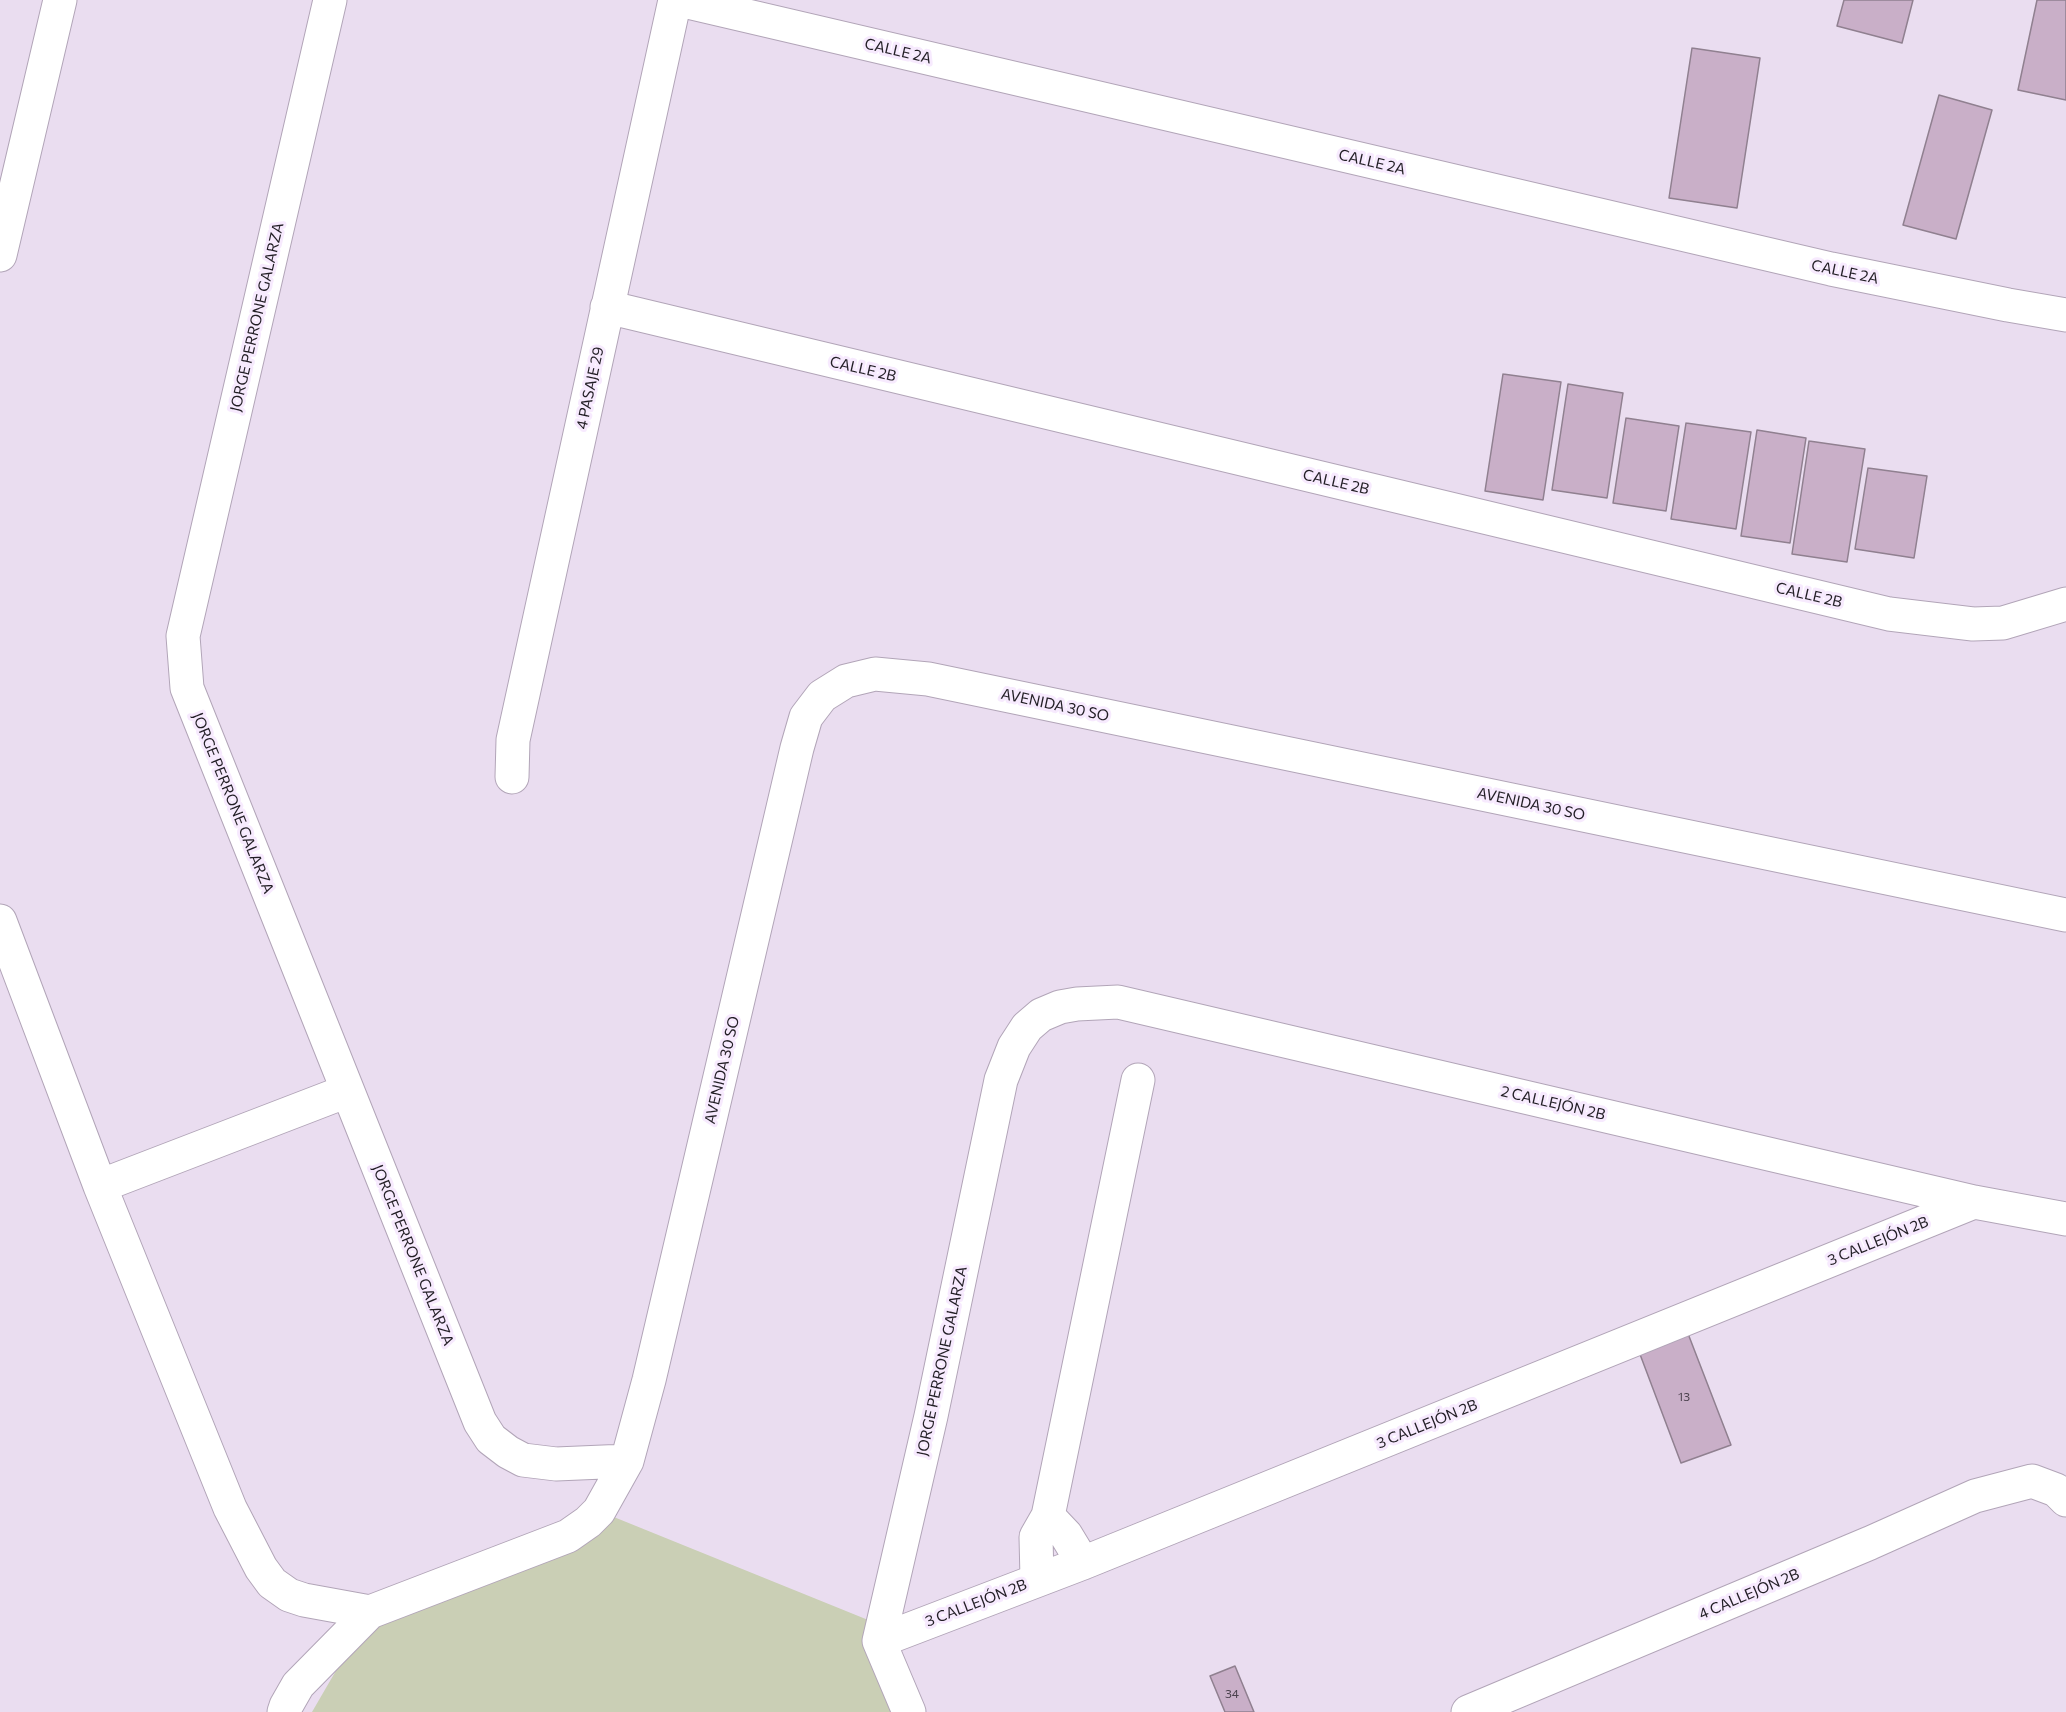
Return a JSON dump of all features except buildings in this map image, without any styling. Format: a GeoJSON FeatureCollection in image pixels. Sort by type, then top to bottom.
{"type":"FeatureCollection","features":[{"type":"Feature","properties":{"kind":"street"},"geometry":{"type":"LineString","coordinates":[[0,255],[60,0]]}},
{"type":"Feature","properties":{"kind":"street","name":"JORGE PERRONE GALARZA"},"geometry":{"type":"LineString","coordinates":[[330,0],[183,636],[188,688],[480,1422],[491,1439],[508,1452],[524,1460],[556,1464],[627,1461]]}},
{"type":"Feature","properties":{"kind":"street","name":"4 PASAJE 29"},"geometry":{"type":"LineString","coordinates":[[512,777],[513,740],[677,0]]}},
{"type":"Feature","properties":{"kind":"street","name":"CALLE 2A"},"geometry":{"type":"LineString","coordinates":[[677,0],[1832,269],[2066,315]]}},
{"type":"Feature","properties":{"kind":"street","name":"CALLE 2B"},"geometry":{"type":"LineString","coordinates":[[607,308],[1888,614],[1973,624],[2003,623],[2066,604]]}},
{"type":"Feature","properties":{"kind":"street","name":"AVENIDA 30 SO"},"geometry":{"type":"LineString","coordinates":[[370,1612],[568,1536],[599,1511],[627,1461],[649,1380],[797,748],[806,717],[822,696],[846,681],[874,674],[928,679],[2066,915]]}},
{"type":"Feature","properties":{"kind":"street"},"geometry":{"type":"LineString","coordinates":[[0,921],[100,1186],[230,1508],[261,1568],[272,1583],[289,1595],[304,1600],[370,1612]]}},
{"type":"Feature","properties":{"kind":"street","name":"2 CALLEJÓN 2B"},"geometry":{"type":"LineString","coordinates":[[1041,1015],[1060,1007],[1077,1004],[1118,1002],[1974,1202],[2066,1220]]}},
{"type":"Feature","properties":{"kind":"street","name":"JORGE PERRONE GALARZA"},"geometry":{"type":"LineString","coordinates":[[879,1641],[931,1416],[1001,1080],[1014,1047],[1027,1027],[1041,1015]]}},
{"type":"Feature","properties":{"kind":"street"},"geometry":{"type":"LineString","coordinates":[[1037,1579],[1036,1537],[1048,1516],[1138,1080]]}},
{"type":"Feature","properties":{"kind":"street"},"geometry":{"type":"LineString","coordinates":[[100,1186],[347,1091]]}},
{"type":"Feature","properties":{"kind":"street","name":"3 CALLEJÓN 2B"},"geometry":{"type":"LineString","coordinates":[[879,1641],[1083,1563],[1974,1202]]}},
{"type":"Feature","properties":{"kind":"street","name":"4 CALLEJÓN 2B"},"geometry":{"type":"LineString","coordinates":[[1468,1712],[1870,1543],[1975,1496],[2032,1481],[2056,1490],[2066,1500]]}},
{"type":"Feature","properties":{"kind":"street"},"geometry":{"type":"LineString","coordinates":[[1048,1516],[1066,1535],[1083,1563]]}},
{"type":"Feature","properties":{"kind":"street"},"geometry":{"type":"LineString","coordinates":[[284,1712],[298,1685],[370,1612]]}},
{"type":"Feature","properties":{"kind":"street"},"geometry":{"type":"LineString","coordinates":[[879,1641],[909,1712]]}},
{"type":"Feature","properties":{"kind":"green space"},"geometry":{"type":"Polygon","coordinates":[[[599,1511],[883,1626],[916,1712],[312,1712],[370,1612],[599,1511]]]}}]}
